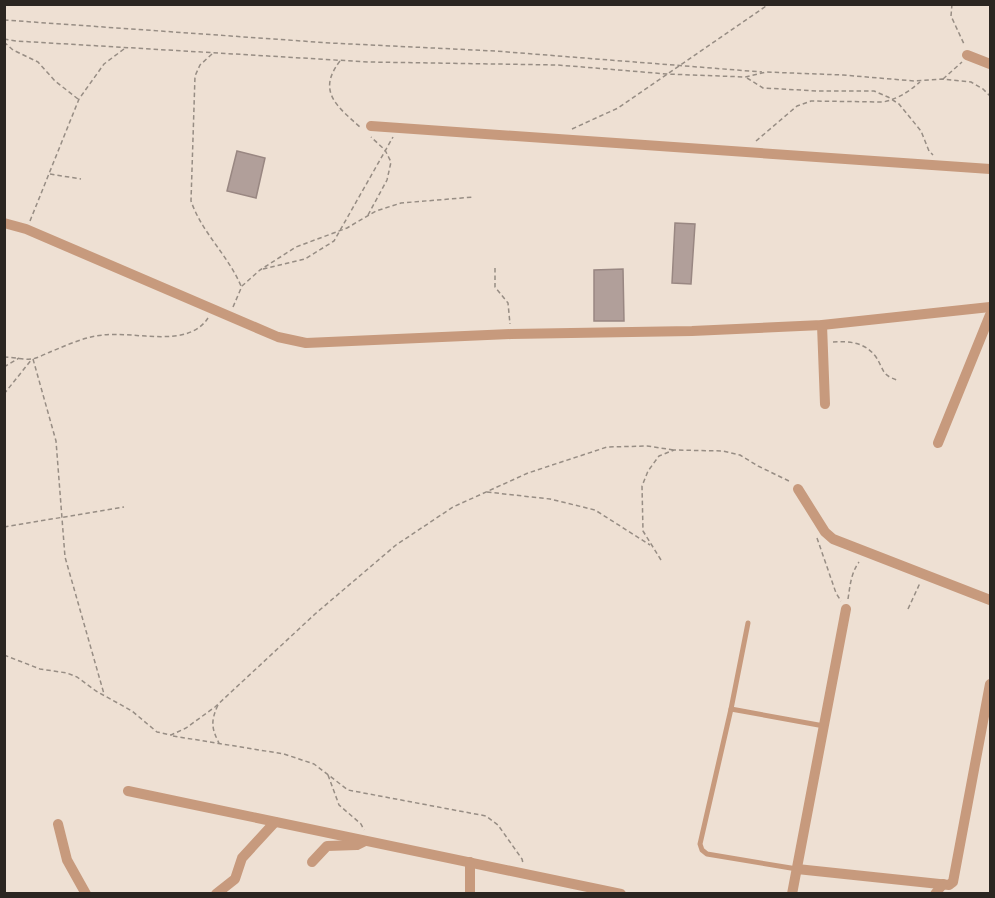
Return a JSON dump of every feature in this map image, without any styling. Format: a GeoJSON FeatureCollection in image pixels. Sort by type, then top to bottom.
{"type":"FeatureCollection","features":[{"type":"Feature","properties":{"kind":"street"},"geometry":{"type":"LineString","coordinates":[[967,55],[990,63]]}},
{"type":"Feature","properties":{"kind":"street"},"geometry":{"type":"LineString","coordinates":[[367,130],[400,128],[990,169]]}},
{"type":"Feature","properties":{"kind":"street"},"geometry":{"type":"LineString","coordinates":[[4,223],[27,229],[278,337],[306,343],[511,334],[692,332],[822,325],[990,307]]}},
{"type":"Feature","properties":{"kind":"street"},"geometry":{"type":"LineString","coordinates":[[938,443],[990,315]]}},
{"type":"Feature","properties":{"kind":"street"},"geometry":{"type":"LineString","coordinates":[[822,325],[825,404]]}},
{"type":"Feature","properties":{"kind":"street"},"geometry":{"type":"LineString","coordinates":[[798,489],[825,532],[833,539],[990,600]]}},
{"type":"Feature","properties":{"kind":"street"},"geometry":{"type":"LineString","coordinates":[[792,894],[846,609]]}},
{"type":"Feature","properties":{"kind":"street"},"geometry":{"type":"LineString","coordinates":[[797,869],[949,885],[953,882],[990,684]]}},
{"type":"Feature","properties":{"kind":"street"},"geometry":{"type":"LineString","coordinates":[[128,791],[621,894]]}},
{"type":"Feature","properties":{"kind":"street"},"geometry":{"type":"LineString","coordinates":[[216,894],[235,879],[242,858],[275,822]]}},
{"type":"Feature","properties":{"kind":"street"},"geometry":{"type":"LineString","coordinates":[[58,824],[67,860],[86,894]]}},
{"type":"Feature","properties":{"kind":"street"},"geometry":{"type":"LineString","coordinates":[[312,862],[327,846],[357,845],[368,841]]}},
{"type":"Feature","properties":{"kind":"street"},"geometry":{"type":"LineString","coordinates":[[470,862],[471,894]]}},
{"type":"Feature","properties":{"kind":"street"},"geometry":{"type":"LineString","coordinates":[[935,894],[943,884]]}},
{"type":"Feature","properties":{"kind":"lane"},"geometry":{"type":"LineString","coordinates":[[748,623],[700,844],[702,850],[707,854],[797,869]]}},
{"type":"Feature","properties":{"kind":"lane"},"geometry":{"type":"LineString","coordinates":[[731,709],[824,726]]}},
{"type":"Feature","properties":{"kind":"path"},"geometry":{"type":"LineString","coordinates":[[571,129],[618,108],[769,4]]}},
{"type":"Feature","properties":{"kind":"path"},"geometry":{"type":"LineString","coordinates":[[942,79],[959,66],[967,55],[951,16],[952,4]]}},
{"type":"Feature","properties":{"kind":"path"},"geometry":{"type":"LineString","coordinates":[[4,20],[330,43],[495,51],[765,72],[942,79],[971,82],[990,96]]}},
{"type":"Feature","properties":{"kind":"path"},"geometry":{"type":"LineString","coordinates":[[4,41],[369,62],[558,65],[667,74],[746,77],[765,72]]}},
{"type":"Feature","properties":{"kind":"path"},"geometry":{"type":"LineString","coordinates":[[4,41],[13,50],[38,62],[55,81],[79,99]]}},
{"type":"Feature","properties":{"kind":"path"},"geometry":{"type":"LineString","coordinates":[[27,229],[79,99],[104,64],[124,48]]}},
{"type":"Feature","properties":{"kind":"path"},"geometry":{"type":"LineString","coordinates":[[214,52],[201,64],[195,76],[191,201],[197,218],[234,270],[242,286]]}},
{"type":"Feature","properties":{"kind":"path"},"geometry":{"type":"LineString","coordinates":[[341,60],[329,78],[329,90],[336,106],[367,130],[385,150],[391,162],[387,180],[368,216]]}},
{"type":"Feature","properties":{"kind":"path"},"geometry":{"type":"LineString","coordinates":[[746,77],[763,88],[874,92],[893,100],[921,131],[929,151],[944,166]]}},
{"type":"Feature","properties":{"kind":"path"},"geometry":{"type":"LineString","coordinates":[[744,152],[797,106],[811,101],[883,102],[893,100],[908,93],[922,80]]}},
{"type":"Feature","properties":{"kind":"path"},"geometry":{"type":"LineString","coordinates":[[260,270],[305,259],[334,241],[385,150],[400,128]]}},
{"type":"Feature","properties":{"kind":"path"},"geometry":{"type":"LineString","coordinates":[[49,174],[81,179]]}},
{"type":"Feature","properties":{"kind":"path"},"geometry":{"type":"LineString","coordinates":[[229,316],[242,286],[260,270],[296,248],[340,231],[376,211],[401,203],[473,197]]}},
{"type":"Feature","properties":{"kind":"path"},"geometry":{"type":"LineString","coordinates":[[495,268],[495,287],[508,303],[511,334]]}},
{"type":"Feature","properties":{"kind":"path"},"geometry":{"type":"LineString","coordinates":[[4,357],[33,359],[83,339],[102,335],[129,333],[180,337],[195,332],[204,325],[214,310]]}},
{"type":"Feature","properties":{"kind":"path"},"geometry":{"type":"LineString","coordinates":[[823,342],[848,341],[860,344],[876,357],[887,377],[897,380]]}},
{"type":"Feature","properties":{"kind":"path"},"geometry":{"type":"LineString","coordinates":[[4,367],[19,358]]}},
{"type":"Feature","properties":{"kind":"path"},"geometry":{"type":"LineString","coordinates":[[4,394],[33,359]]}},
{"type":"Feature","properties":{"kind":"path"},"geometry":{"type":"LineString","coordinates":[[33,359],[56,441],[66,557],[104,695]]}},
{"type":"Feature","properties":{"kind":"path"},"geometry":{"type":"LineString","coordinates":[[171,735],[186,728],[219,704],[315,614],[396,545],[453,507],[528,473],[607,447],[647,446],[674,450],[723,451],[740,455],[791,482],[798,489]]}},
{"type":"Feature","properties":{"kind":"path"},"geometry":{"type":"LineString","coordinates":[[661,560],[644,531],[642,486],[648,471],[659,456],[674,450]]}},
{"type":"Feature","properties":{"kind":"path"},"geometry":{"type":"LineString","coordinates":[[485,492],[550,499],[596,510],[651,546]]}},
{"type":"Feature","properties":{"kind":"path"},"geometry":{"type":"LineString","coordinates":[[4,527],[124,507]]}},
{"type":"Feature","properties":{"kind":"path"},"geometry":{"type":"LineString","coordinates":[[815,530],[819,550],[836,593],[846,609]]}},
{"type":"Feature","properties":{"kind":"path"},"geometry":{"type":"LineString","coordinates":[[846,609],[849,585],[856,565],[873,554]]}},
{"type":"Feature","properties":{"kind":"path"},"geometry":{"type":"LineString","coordinates":[[908,609],[924,574]]}},
{"type":"Feature","properties":{"kind":"path"},"geometry":{"type":"LineString","coordinates":[[4,655],[40,669],[67,673],[132,711],[157,732],[284,754],[314,764],[348,790],[486,816],[498,825],[522,859],[524,873]]}},
{"type":"Feature","properties":{"kind":"path"},"geometry":{"type":"LineString","coordinates":[[219,704],[212,718],[213,732],[219,743]]}},
{"type":"Feature","properties":{"kind":"path"},"geometry":{"type":"LineString","coordinates":[[328,776],[339,805],[361,824],[368,841]]}},
{"type":"Feature","properties":{"kind":"building"},"geometry":{"type":"Polygon","coordinates":[[[237,151],[265,158],[256,198],[227,191],[237,151]]]}},
{"type":"Feature","properties":{"kind":"building"},"geometry":{"type":"Polygon","coordinates":[[[675,223],[695,224],[691,284],[672,283],[675,223]]]}},
{"type":"Feature","properties":{"kind":"building"},"geometry":{"type":"Polygon","coordinates":[[[623,269],[624,321],[594,321],[594,270],[623,269]]]}}]}
